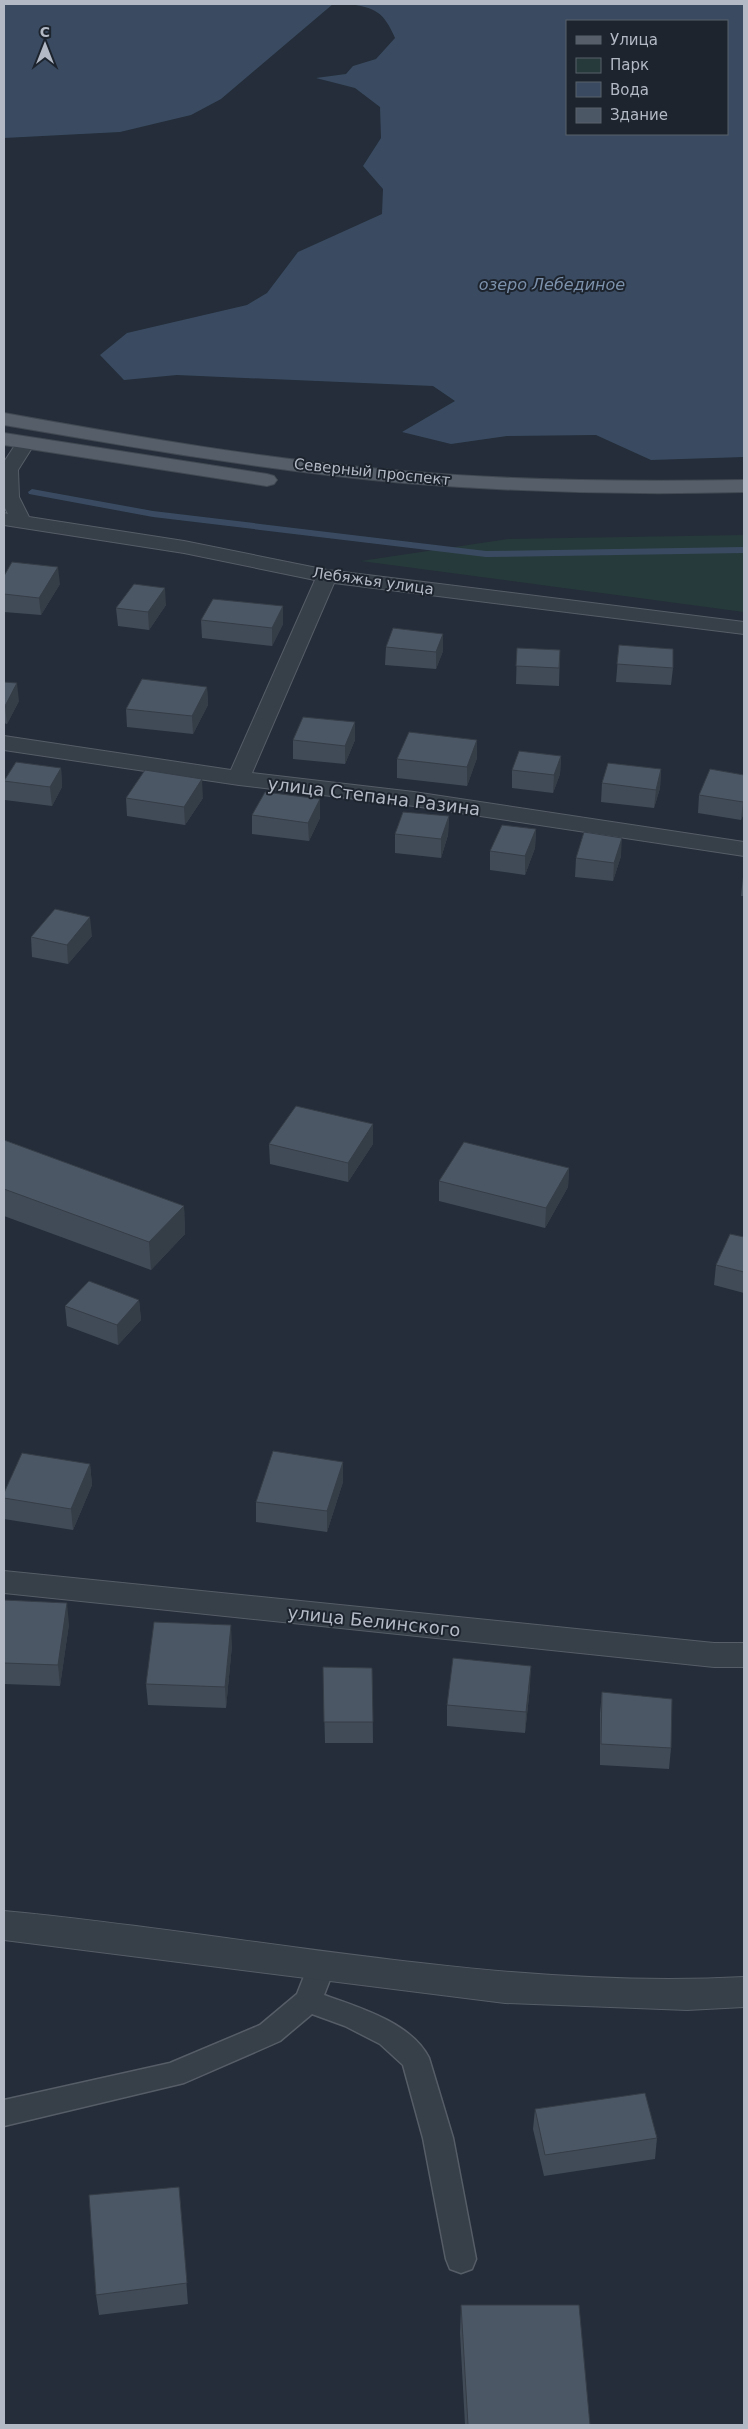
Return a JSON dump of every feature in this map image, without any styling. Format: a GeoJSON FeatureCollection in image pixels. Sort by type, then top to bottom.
{"type":"FeatureCollection","features":[{"type":"Feature","properties":{"kind":"main road","name":"Северный проспект"},"geometry":{"type":"LineString","coordinates":[[4,420],[239,457],[404,477],[573,487],[744,486]]}},
{"type":"Feature","properties":{"kind":"main road","name":"Северный проспект"},"geometry":{"type":"LineString","coordinates":[[4,439],[281,482]]}},
{"type":"Feature","properties":{"kind":"street"},"geometry":{"type":"LineString","coordinates":[[13,520],[9,498],[8,470],[26,443]]}},
{"type":"Feature","properties":{"kind":"street","name":"Лебяжья улица"},"geometry":{"type":"LineString","coordinates":[[13,520],[184,547],[327,576],[744,628]]}},
{"type":"Feature","properties":{"kind":"street"},"geometry":{"type":"LineString","coordinates":[[239,778],[327,576]]}},
{"type":"Feature","properties":{"kind":"street","name":"улица Степана Разина"},"geometry":{"type":"LineString","coordinates":[[4,743],[239,778],[423,801],[744,849]]}},
{"type":"Feature","properties":{"kind":"street","name":"улица Белинского"},"geometry":{"type":"LineString","coordinates":[[4,1582],[714,1655],[744,1655]]}},
{"type":"Feature","properties":{"kind":"street"},"geometry":{"type":"LineString","coordinates":[[4,1924],[505,1988],[687,1996],[744,1992]]}},
{"type":"Feature","properties":{"kind":"lane"},"geometry":{"type":"LineString","coordinates":[[4,2113],[174,2074],[270,2032],[308,2002],[322,1964]]}},
{"type":"Feature","properties":{"kind":"lane"},"geometry":{"type":"LineString","coordinates":[[308,2002],[354,2018],[390,2036],[415,2058],[438,2138],[461,2259]]}},
{"type":"Feature","properties":{"kind":"green space"},"geometry":{"type":"Polygon","coordinates":[[[744,535],[744,612],[361,561],[508,539],[744,535]]]}},
{"type":"Feature","properties":{"kind":"water"},"geometry":{"type":"Polygon","coordinates":[[[4,4],[333,4],[221,99],[191,115],[120,132],[4,138],[4,4]]]}},
{"type":"Feature","properties":{"kind":"water","name":"озеро Лебединое"},"geometry":{"type":"Polygon","coordinates":[[[347,4],[744,4],[744,457],[651,460],[596,435],[507,436],[451,444],[402,432],[455,401],[433,386],[177,375],[124,380],[100,355],[127,333],[247,305],[267,293],[298,252],[382,214],[383,189],[363,166],[381,138],[380,107],[355,88],[316,78],[346,74],[353,66],[376,59],[395,38],[387,22],[377,12],[365,7],[347,4]]]}},
{"type":"Feature","properties":{"kind":"building"},"geometry":{"type":"Polygon","coordinates":[[[12,562],[58,567],[39,598],[4,594],[4,576],[12,562]]]}},
{"type":"Feature","properties":{"kind":"building"},"geometry":{"type":"Polygon","coordinates":[[[134,584],[165,588],[148,612],[116,608],[134,584]]]}},
{"type":"Feature","properties":{"kind":"building"},"geometry":{"type":"Polygon","coordinates":[[[213,599],[283,606],[272,628],[201,620],[213,599]]]}},
{"type":"Feature","properties":{"kind":"building"},"geometry":{"type":"Polygon","coordinates":[[[393,628],[443,634],[436,652],[386,647],[393,628]]]}},
{"type":"Feature","properties":{"kind":"building"},"geometry":{"type":"Polygon","coordinates":[[[619,645],[673,649],[673,668],[617,664],[619,645]]]}},
{"type":"Feature","properties":{"kind":"building"},"geometry":{"type":"Polygon","coordinates":[[[517,648],[560,650],[559,668],[516,666],[517,648]]]}},
{"type":"Feature","properties":{"kind":"building"},"geometry":{"type":"Polygon","coordinates":[[[142,679],[207,687],[192,716],[126,709],[142,679]]]}},
{"type":"Feature","properties":{"kind":"building"},"geometry":{"type":"Polygon","coordinates":[[[4,682],[17,683],[5,706],[4,705],[4,682]]]}},
{"type":"Feature","properties":{"kind":"building"},"geometry":{"type":"Polygon","coordinates":[[[303,717],[355,722],[345,746],[293,740],[303,717]]]}},
{"type":"Feature","properties":{"kind":"building"},"geometry":{"type":"Polygon","coordinates":[[[409,732],[477,740],[467,767],[397,759],[409,732]]]}},
{"type":"Feature","properties":{"kind":"building"},"geometry":{"type":"Polygon","coordinates":[[[519,751],[561,756],[554,775],[512,770],[519,751]]]}},
{"type":"Feature","properties":{"kind":"building"},"geometry":{"type":"Polygon","coordinates":[[[16,762],[61,768],[50,787],[4,781],[16,762]]]}},
{"type":"Feature","properties":{"kind":"building"},"geometry":{"type":"Polygon","coordinates":[[[608,763],[661,769],[656,790],[602,783],[608,763]]]}},
{"type":"Feature","properties":{"kind":"building"},"geometry":{"type":"Polygon","coordinates":[[[710,769],[744,775],[743,802],[699,795],[710,769]]]}},
{"type":"Feature","properties":{"kind":"building"},"geometry":{"type":"Polygon","coordinates":[[[145,770],[202,779],[184,807],[126,798],[145,770]]]}},
{"type":"Feature","properties":{"kind":"building"},"geometry":{"type":"Polygon","coordinates":[[[265,792],[320,799],[308,823],[252,815],[265,792]]]}},
{"type":"Feature","properties":{"kind":"building"},"geometry":{"type":"Polygon","coordinates":[[[403,812],[449,816],[441,839],[395,834],[403,812]]]}},
{"type":"Feature","properties":{"kind":"building"},"geometry":{"type":"Polygon","coordinates":[[[502,825],[536,829],[525,856],[490,851],[502,825]]]}},
{"type":"Feature","properties":{"kind":"building"},"geometry":{"type":"Polygon","coordinates":[[[584,832],[622,838],[614,863],[576,858],[584,832]]]}},
{"type":"Feature","properties":{"kind":"building"},"geometry":{"type":"Polygon","coordinates":[[[55,909],[90,917],[67,945],[31,937],[55,909]]]}},
{"type":"Feature","properties":{"kind":"building"},"geometry":{"type":"Polygon","coordinates":[[[296,1106],[373,1124],[348,1163],[269,1144],[296,1106]]]}},
{"type":"Feature","properties":{"kind":"building"},"geometry":{"type":"Polygon","coordinates":[[[4,1140],[184,1206],[149,1242],[4,1189],[4,1140]]]}},
{"type":"Feature","properties":{"kind":"building"},"geometry":{"type":"Polygon","coordinates":[[[464,1142],[569,1168],[546,1208],[439,1181],[464,1142]]]}},
{"type":"Feature","properties":{"kind":"building"},"geometry":{"type":"Polygon","coordinates":[[[730,1234],[744,1237],[744,1272],[716,1265],[730,1234]]]}},
{"type":"Feature","properties":{"kind":"building"},"geometry":{"type":"Polygon","coordinates":[[[89,1281],[139,1300],[117,1325],[65,1306],[89,1281]]]}},
{"type":"Feature","properties":{"kind":"building"},"geometry":{"type":"Polygon","coordinates":[[[273,1451],[343,1462],[327,1511],[256,1502],[273,1451]]]}},
{"type":"Feature","properties":{"kind":"building"},"geometry":{"type":"Polygon","coordinates":[[[22,1453],[90,1464],[71,1509],[4,1498],[4,1493],[22,1453]]]}},
{"type":"Feature","properties":{"kind":"building"},"geometry":{"type":"Polygon","coordinates":[[[4,1600],[67,1603],[58,1665],[4,1663],[4,1600]]]}},
{"type":"Feature","properties":{"kind":"building"},"geometry":{"type":"Polygon","coordinates":[[[154,1622],[231,1625],[225,1687],[146,1684],[154,1622]]]}},
{"type":"Feature","properties":{"kind":"building"},"geometry":{"type":"Polygon","coordinates":[[[453,1658],[531,1666],[526,1712],[447,1705],[453,1658]]]}},
{"type":"Feature","properties":{"kind":"building"},"geometry":{"type":"Polygon","coordinates":[[[323,1667],[372,1668],[373,1722],[324,1722],[323,1667]]]}},
{"type":"Feature","properties":{"kind":"building"},"geometry":{"type":"Polygon","coordinates":[[[602,1692],[672,1699],[671,1748],[601,1744],[602,1692]]]}},
{"type":"Feature","properties":{"kind":"building"},"geometry":{"type":"Polygon","coordinates":[[[645,2093],[657,2138],[545,2155],[535,2109],[645,2093]]]}},
{"type":"Feature","properties":{"kind":"building"},"geometry":{"type":"Polygon","coordinates":[[[179,2187],[187,2283],[96,2295],[89,2195],[179,2187]]]}},
{"type":"Feature","properties":{"kind":"building"},"geometry":{"type":"Polygon","coordinates":[[[461,2305],[579,2305],[590,2425],[468,2425],[461,2305]]]}},
{"type":"Feature","properties":{"kind":"waterway"},"geometry":{"type":"LineString","coordinates":[[32,492],[153,514],[486,554],[744,550]]}}]}
